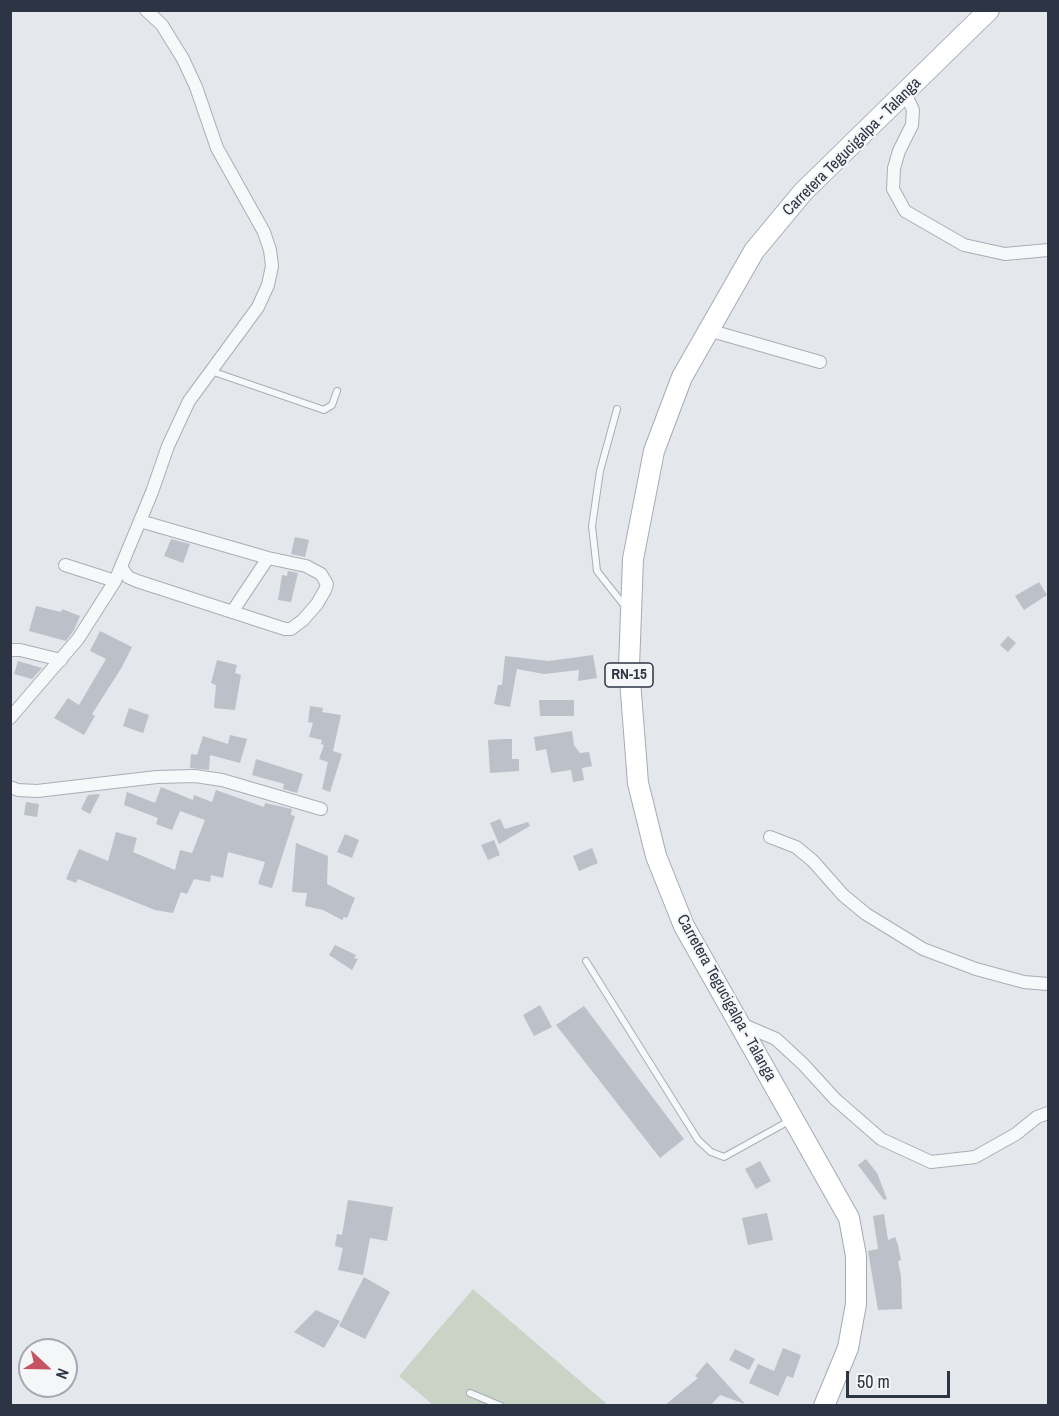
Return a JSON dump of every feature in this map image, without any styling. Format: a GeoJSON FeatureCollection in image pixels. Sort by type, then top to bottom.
{"type":"FeatureCollection","features":[{"type":"Feature","properties":{"kind":"main road","name":"Carretera Tegucigalpa - Talanga"},"geometry":{"type":"LineString","coordinates":[[824,1406],[848,1348],[856,1304],[856,1256],[849,1218],[684,926],[656,856],[638,783],[629,667],[633,560],[654,451],[682,377],[754,251],[803,192],[989,10]]}},
{"type":"Feature","properties":{"kind":"street"},"geometry":{"type":"LineString","coordinates":[[10,718],[62,660],[115,581],[152,492],[168,446],[189,401],[258,307],[268,285],[272,266],[264,232],[217,148],[196,87],[183,59],[162,25],[147,10]]}},
{"type":"Feature","properties":{"kind":"street"},"geometry":{"type":"LineString","coordinates":[[905,93],[913,110],[912,125],[899,151],[894,168],[893,189],[905,211],[964,245],[1005,254],[1048,250]]}},
{"type":"Feature","properties":{"kind":"street"},"geometry":{"type":"LineString","coordinates":[[708,330],[819,362]]}},
{"type":"Feature","properties":{"kind":"street"},"geometry":{"type":"LineString","coordinates":[[121,567],[128,576],[137,581],[285,629],[291,629],[303,620],[317,604],[327,584],[321,574],[306,566],[267,558],[140,520]]}},
{"type":"Feature","properties":{"kind":"street"},"geometry":{"type":"LineString","coordinates":[[232,612],[267,558]]}},
{"type":"Feature","properties":{"kind":"street"},"geometry":{"type":"LineString","coordinates":[[65,565],[115,581]]}},
{"type":"Feature","properties":{"kind":"street"},"geometry":{"type":"LineString","coordinates":[[10,650],[20,650],[62,660]]}},
{"type":"Feature","properties":{"kind":"street"},"geometry":{"type":"LineString","coordinates":[[10,787],[37,791],[157,777],[195,776],[222,780],[321,809]]}},
{"type":"Feature","properties":{"kind":"street"},"geometry":{"type":"LineString","coordinates":[[770,837],[796,847],[813,861],[843,895],[866,914],[923,949],[976,969],[1024,982],[1048,984]]}},
{"type":"Feature","properties":{"kind":"street"},"geometry":{"type":"LineString","coordinates":[[737,1023],[776,1039],[835,1099],[881,1139],[931,1162],[975,1157],[1016,1134],[1037,1117],[1048,1113]]}},
{"type":"Feature","properties":{"kind":"lane"},"geometry":{"type":"LineString","coordinates":[[211,371],[324,410],[332,405],[337,392]]}},
{"type":"Feature","properties":{"kind":"lane"},"geometry":{"type":"LineString","coordinates":[[618,409],[600,471],[592,526],[597,571],[631,614]]}},
{"type":"Feature","properties":{"kind":"lane"},"geometry":{"type":"LineString","coordinates":[[586,961],[698,1140],[711,1152],[724,1157],[792,1119]]}},
{"type":"Feature","properties":{"kind":"lane"},"geometry":{"type":"LineString","coordinates":[[470,1393],[501,1406]]}},
{"type":"Feature","properties":{"kind":"green space"},"geometry":{"type":"Polygon","coordinates":[[[473,1289],[608,1405],[433,1405],[399,1376],[473,1289]]]}},
{"type":"Feature","properties":{"kind":"building"},"geometry":{"type":"Polygon","coordinates":[[[295,537],[309,540],[305,557],[291,554],[295,537]]]}},
{"type":"Feature","properties":{"kind":"building"},"geometry":{"type":"Polygon","coordinates":[[[171,539],[190,544],[183,563],[164,556],[171,539]]]}},
{"type":"Feature","properties":{"kind":"building"},"geometry":{"type":"Polygon","coordinates":[[[288,571],[298,573],[291,602],[278,600],[282,575],[287,576],[288,571]]]}},
{"type":"Feature","properties":{"kind":"building"},"geometry":{"type":"Polygon","coordinates":[[[1039,582],[1047,595],[1024,610],[1015,596],[1039,582]]]}},
{"type":"Feature","properties":{"kind":"building"},"geometry":{"type":"Polygon","coordinates":[[[36,606],[61,612],[62,609],[80,616],[66,641],[29,631],[36,606]]]}},
{"type":"Feature","properties":{"kind":"building"},"geometry":{"type":"Polygon","coordinates":[[[100,631],[132,647],[92,714],[95,716],[84,735],[54,718],[68,698],[79,705],[106,659],[90,651],[100,631]]]}},
{"type":"Feature","properties":{"kind":"building"},"geometry":{"type":"Polygon","coordinates":[[[1008,636],[1016,643],[1008,652],[1000,645],[1008,636]]]}},
{"type":"Feature","properties":{"kind":"building"},"geometry":{"type":"Polygon","coordinates":[[[593,655],[597,678],[578,681],[579,670],[544,674],[517,669],[510,707],[494,704],[498,685],[502,685],[505,656],[549,661],[593,655]]]}},
{"type":"Feature","properties":{"kind":"building"},"geometry":{"type":"Polygon","coordinates":[[[217,660],[237,665],[235,673],[241,675],[235,710],[214,708],[216,685],[211,683],[217,660]]]}},
{"type":"Feature","properties":{"kind":"building"},"geometry":{"type":"Polygon","coordinates":[[[18,661],[42,668],[32,679],[14,674],[18,661]]]}},
{"type":"Feature","properties":{"kind":"building"},"geometry":{"type":"Polygon","coordinates":[[[539,700],[574,700],[574,716],[540,716],[539,700]]]}},
{"type":"Feature","properties":{"kind":"building"},"geometry":{"type":"Polygon","coordinates":[[[310,706],[323,708],[322,712],[341,715],[333,751],[342,754],[330,792],[322,789],[328,762],[319,759],[324,745],[321,744],[322,740],[309,737],[313,723],[308,722],[310,706]]]}},
{"type":"Feature","properties":{"kind":"building"},"geometry":{"type":"Polygon","coordinates":[[[129,708],[149,715],[143,733],[123,726],[129,708]]]}},
{"type":"Feature","properties":{"kind":"building"},"geometry":{"type":"Polygon","coordinates":[[[572,731],[574,745],[580,753],[589,752],[592,766],[582,768],[584,780],[573,782],[571,770],[551,773],[546,749],[536,751],[534,737],[572,731]]]}},
{"type":"Feature","properties":{"kind":"building"},"geometry":{"type":"Polygon","coordinates":[[[230,735],[247,739],[240,763],[210,755],[209,770],[190,768],[191,754],[197,755],[203,736],[228,744],[230,735]]]}},
{"type":"Feature","properties":{"kind":"building"},"geometry":{"type":"Polygon","coordinates":[[[512,739],[512,759],[519,759],[519,771],[490,773],[488,740],[512,739]]]}},
{"type":"Feature","properties":{"kind":"building"},"geometry":{"type":"Polygon","coordinates":[[[256,759],[303,774],[297,793],[283,789],[284,784],[252,775],[256,759]]]}},
{"type":"Feature","properties":{"kind":"building"},"geometry":{"type":"Polygon","coordinates":[[[161,787],[193,800],[194,795],[212,802],[216,790],[264,807],[265,803],[292,809],[291,815],[295,816],[272,888],[258,884],[265,862],[228,852],[223,878],[211,875],[210,882],[194,879],[187,894],[181,892],[173,913],[155,910],[78,879],[76,883],[66,879],[79,849],[108,861],[116,832],[137,838],[133,852],[175,870],[180,850],[192,853],[205,820],[180,811],[172,830],[156,824],[158,818],[124,805],[127,792],[155,803],[161,787]]]}},
{"type":"Feature","properties":{"kind":"building"},"geometry":{"type":"Polygon","coordinates":[[[100,794],[90,814],[81,809],[88,795],[100,794]]]}},
{"type":"Feature","properties":{"kind":"building"},"geometry":{"type":"Polygon","coordinates":[[[26,802],[39,804],[37,817],[24,815],[26,802]]]}},
{"type":"Feature","properties":{"kind":"building"},"geometry":{"type":"Polygon","coordinates":[[[500,819],[505,829],[528,822],[530,826],[499,844],[490,823],[500,819]]]}},
{"type":"Feature","properties":{"kind":"building"},"geometry":{"type":"Polygon","coordinates":[[[345,834],[359,840],[352,858],[337,852],[345,834]]]}},
{"type":"Feature","properties":{"kind":"building"},"geometry":{"type":"Polygon","coordinates":[[[494,840],[500,855],[488,860],[481,845],[494,840]]]}},
{"type":"Feature","properties":{"kind":"building"},"geometry":{"type":"Polygon","coordinates":[[[296,843],[328,856],[327,884],[355,898],[347,918],[344,917],[342,920],[323,910],[305,906],[307,893],[292,892],[296,843]]]}},
{"type":"Feature","properties":{"kind":"building"},"geometry":{"type":"Polygon","coordinates":[[[592,848],[598,863],[579,871],[573,856],[592,848]]]}},
{"type":"Feature","properties":{"kind":"building"},"geometry":{"type":"Polygon","coordinates":[[[335,945],[356,955],[354,958],[358,959],[352,970],[329,955],[335,945]]]}},
{"type":"Feature","properties":{"kind":"building"},"geometry":{"type":"Polygon","coordinates":[[[540,1005],[552,1027],[534,1036],[523,1015],[540,1005]]]}},
{"type":"Feature","properties":{"kind":"building"},"geometry":{"type":"Polygon","coordinates":[[[584,1006],[684,1139],[660,1158],[556,1025],[584,1006]]]}},
{"type":"Feature","properties":{"kind":"building"},"geometry":{"type":"Polygon","coordinates":[[[866,1159],[877,1173],[887,1199],[884,1200],[858,1165],[866,1159]]]}},
{"type":"Feature","properties":{"kind":"building"},"geometry":{"type":"Polygon","coordinates":[[[760,1161],[771,1181],[756,1189],[745,1169],[760,1161]]]}},
{"type":"Feature","properties":{"kind":"building"},"geometry":{"type":"Polygon","coordinates":[[[348,1200],[393,1207],[387,1241],[370,1238],[363,1275],[338,1270],[343,1248],[335,1246],[337,1234],[342,1235],[348,1200]]]}},
{"type":"Feature","properties":{"kind":"building"},"geometry":{"type":"Polygon","coordinates":[[[767,1213],[773,1240],[748,1245],[742,1218],[767,1213]]]}},
{"type":"Feature","properties":{"kind":"building"},"geometry":{"type":"Polygon","coordinates":[[[884,1214],[888,1240],[895,1237],[901,1260],[898,1261],[902,1309],[878,1310],[868,1251],[878,1249],[873,1216],[884,1214]]]}},
{"type":"Feature","properties":{"kind":"building"},"geometry":{"type":"Polygon","coordinates":[[[364,1277],[390,1292],[365,1339],[339,1326],[364,1277]]]}},
{"type":"Feature","properties":{"kind":"building"},"geometry":{"type":"Polygon","coordinates":[[[316,1310],[340,1321],[324,1348],[294,1332],[316,1310]]]}},
{"type":"Feature","properties":{"kind":"building"},"geometry":{"type":"Polygon","coordinates":[[[783,1348],[801,1355],[793,1378],[787,1376],[778,1396],[749,1383],[758,1364],[774,1371],[783,1348]]]}},
{"type":"Feature","properties":{"kind":"building"},"geometry":{"type":"Polygon","coordinates":[[[735,1349],[755,1359],[749,1370],[729,1360],[735,1349]]]}},
{"type":"Feature","properties":{"kind":"building"},"geometry":{"type":"Polygon","coordinates":[[[707,1362],[745,1404],[720,1395],[710,1406],[664,1406],[698,1378],[695,1376],[707,1362]]]}}]}
